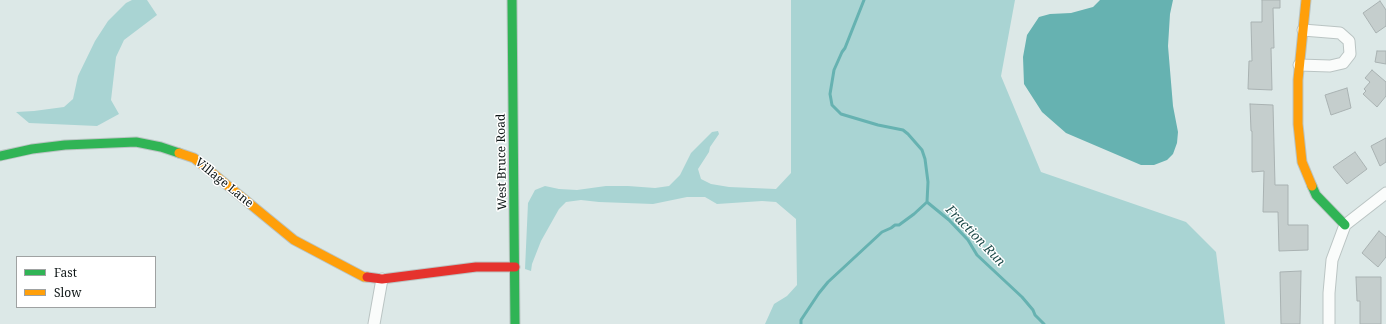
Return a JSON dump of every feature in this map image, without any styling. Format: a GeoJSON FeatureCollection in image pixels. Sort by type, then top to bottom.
{"type":"FeatureCollection","features":[{"type":"Feature","properties":{"kind":"street","name":"West Bruce Road"},"geometry":{"type":"LineString","coordinates":[[512,0],[516,324]]}},
{"type":"Feature","properties":{"kind":"street"},"geometry":{"type":"LineString","coordinates":[[1306,0],[1298,80],[1298,124],[1302,162],[1316,195],[1345,225]]}},
{"type":"Feature","properties":{"kind":"street"},"geometry":{"type":"LineString","coordinates":[[1299,65],[1330,66],[1343,63],[1350,54],[1349,41],[1340,33],[1303,30]]}},
{"type":"Feature","properties":{"kind":"street","name":"Village Lane"},"geometry":{"type":"LineString","coordinates":[[0,156],[32,149],[65,145],[136,142],[161,147],[194,158],[294,240],[364,277],[382,279],[476,267],[516,267]]}},
{"type":"Feature","properties":{"kind":"street"},"geometry":{"type":"LineString","coordinates":[[1329,324],[1329,293],[1332,260],[1345,225],[1386,192]]}},
{"type":"Feature","properties":{"kind":"street"},"geometry":{"type":"LineString","coordinates":[[374,324],[382,279]]}},
{"type":"Feature","properties":{"kind":"shaded area"},"geometry":{"type":"Polygon","coordinates":[[[132,0],[147,0],[157,15],[124,40],[116,57],[111,100],[119,114],[97,126],[29,123],[16,112],[64,107],[73,99],[78,76],[95,41],[108,21],[126,3],[132,0]]]}},
{"type":"Feature","properties":{"kind":"shaded area"},"geometry":{"type":"Polygon","coordinates":[[[791,0],[1015,0],[1001,76],[1041,172],[1186,222],[1216,252],[1225,324],[765,324],[774,304],[787,296],[797,285],[796,219],[776,202],[762,201],[717,204],[705,197],[687,197],[653,204],[581,200],[566,202],[559,209],[541,241],[532,264],[531,271],[525,269],[528,203],[535,190],[545,186],[559,189],[577,190],[606,186],[655,188],[669,186],[680,175],[691,153],[712,132],[718,131],[719,134],[698,169],[701,179],[711,184],[729,187],[776,189],[791,173],[791,0]]]}},
{"type":"Feature","properties":{"kind":"water"},"geometry":{"type":"Polygon","coordinates":[[[1100,0],[1173,0],[1170,14],[1168,46],[1173,106],[1178,132],[1177,143],[1173,154],[1167,160],[1154,165],[1141,165],[1066,133],[1042,112],[1024,84],[1023,57],[1027,35],[1039,17],[1050,14],[1071,13],[1093,7],[1100,0]]]}},
{"type":"Feature","properties":{"kind":"building"},"geometry":{"type":"Polygon","coordinates":[[[1262,0],[1280,0],[1280,8],[1273,8],[1274,48],[1271,48],[1272,90],[1248,89],[1249,61],[1252,61],[1251,22],[1262,22],[1262,0]]]}},
{"type":"Feature","properties":{"kind":"building"},"geometry":{"type":"Polygon","coordinates":[[[1380,1],[1386,10],[1386,26],[1376,33],[1363,13],[1380,1]]]}},
{"type":"Feature","properties":{"kind":"building"},"geometry":{"type":"Polygon","coordinates":[[[1377,51],[1386,51],[1386,64],[1375,62],[1377,51]]]}},
{"type":"Feature","properties":{"kind":"building"},"geometry":{"type":"Polygon","coordinates":[[[1372,70],[1386,82],[1386,96],[1377,107],[1363,94],[1366,91],[1364,89],[1370,82],[1365,78],[1372,70]]]}},
{"type":"Feature","properties":{"kind":"building"},"geometry":{"type":"Polygon","coordinates":[[[1347,88],[1351,108],[1331,115],[1325,95],[1347,88]]]}},
{"type":"Feature","properties":{"kind":"building"},"geometry":{"type":"Polygon","coordinates":[[[1250,104],[1273,105],[1275,185],[1288,185],[1288,225],[1308,225],[1308,250],[1279,251],[1278,212],[1263,212],[1264,171],[1252,172],[1252,131],[1250,104]]]}},
{"type":"Feature","properties":{"kind":"building"},"geometry":{"type":"Polygon","coordinates":[[[1386,138],[1386,162],[1380,166],[1371,146],[1386,138]]]}},
{"type":"Feature","properties":{"kind":"building"},"geometry":{"type":"Polygon","coordinates":[[[1355,152],[1367,169],[1347,184],[1333,167],[1355,152]]]}},
{"type":"Feature","properties":{"kind":"building"},"geometry":{"type":"Polygon","coordinates":[[[1379,231],[1386,237],[1386,257],[1378,267],[1362,253],[1379,231]]]}},
{"type":"Feature","properties":{"kind":"building"},"geometry":{"type":"Polygon","coordinates":[[[1301,271],[1300,324],[1281,324],[1280,272],[1301,271]]]}},
{"type":"Feature","properties":{"kind":"building"},"geometry":{"type":"Polygon","coordinates":[[[1356,277],[1381,277],[1381,324],[1360,324],[1360,301],[1357,301],[1356,277]]]}},
{"type":"Feature","properties":{"kind":"waterway","name":"Fraction Run"},"geometry":{"type":"LineString","coordinates":[[864,0],[845,48],[834,70],[830,94],[832,105],[841,114],[878,125],[903,130],[908,134],[922,150],[925,159],[928,182],[927,202]]}},
{"type":"Feature","properties":{"kind":"waterway","name":"Fraction Run"},"geometry":{"type":"LineString","coordinates":[[927,202],[949,220],[968,240],[977,255],[1022,297],[1033,310],[1035,315],[1044,324]]}},
{"type":"Feature","properties":{"kind":"waterway"},"geometry":{"type":"LineString","coordinates":[[801,324],[801,320],[828,282],[882,232],[895,225],[899,225],[927,202]]}},
{"type":"Feature","properties":{"kind":"traffic: fast"},"geometry":{"type":"LineString","coordinates":[[512,0],[515,324]]}},
{"type":"Feature","properties":{"kind":"traffic: fast"},"geometry":{"type":"LineString","coordinates":[[0,156],[32,149],[65,145],[136,142],[161,147],[179,153]]}},
{"type":"Feature","properties":{"kind":"traffic: fast"},"geometry":{"type":"LineString","coordinates":[[1312,186],[1316,195],[1345,225]]}},
{"type":"Feature","properties":{"kind":"traffic: slow"},"geometry":{"type":"LineString","coordinates":[[1306,0],[1298,80],[1298,124],[1302,162],[1312,186]]}},
{"type":"Feature","properties":{"kind":"traffic: slow"},"geometry":{"type":"LineString","coordinates":[[179,153],[194,158],[294,240],[364,277],[367,277]]}},
{"type":"Feature","properties":{"kind":"traffic: jam"},"geometry":{"type":"LineString","coordinates":[[367,277],[382,279],[476,267],[515,267]]}}]}
